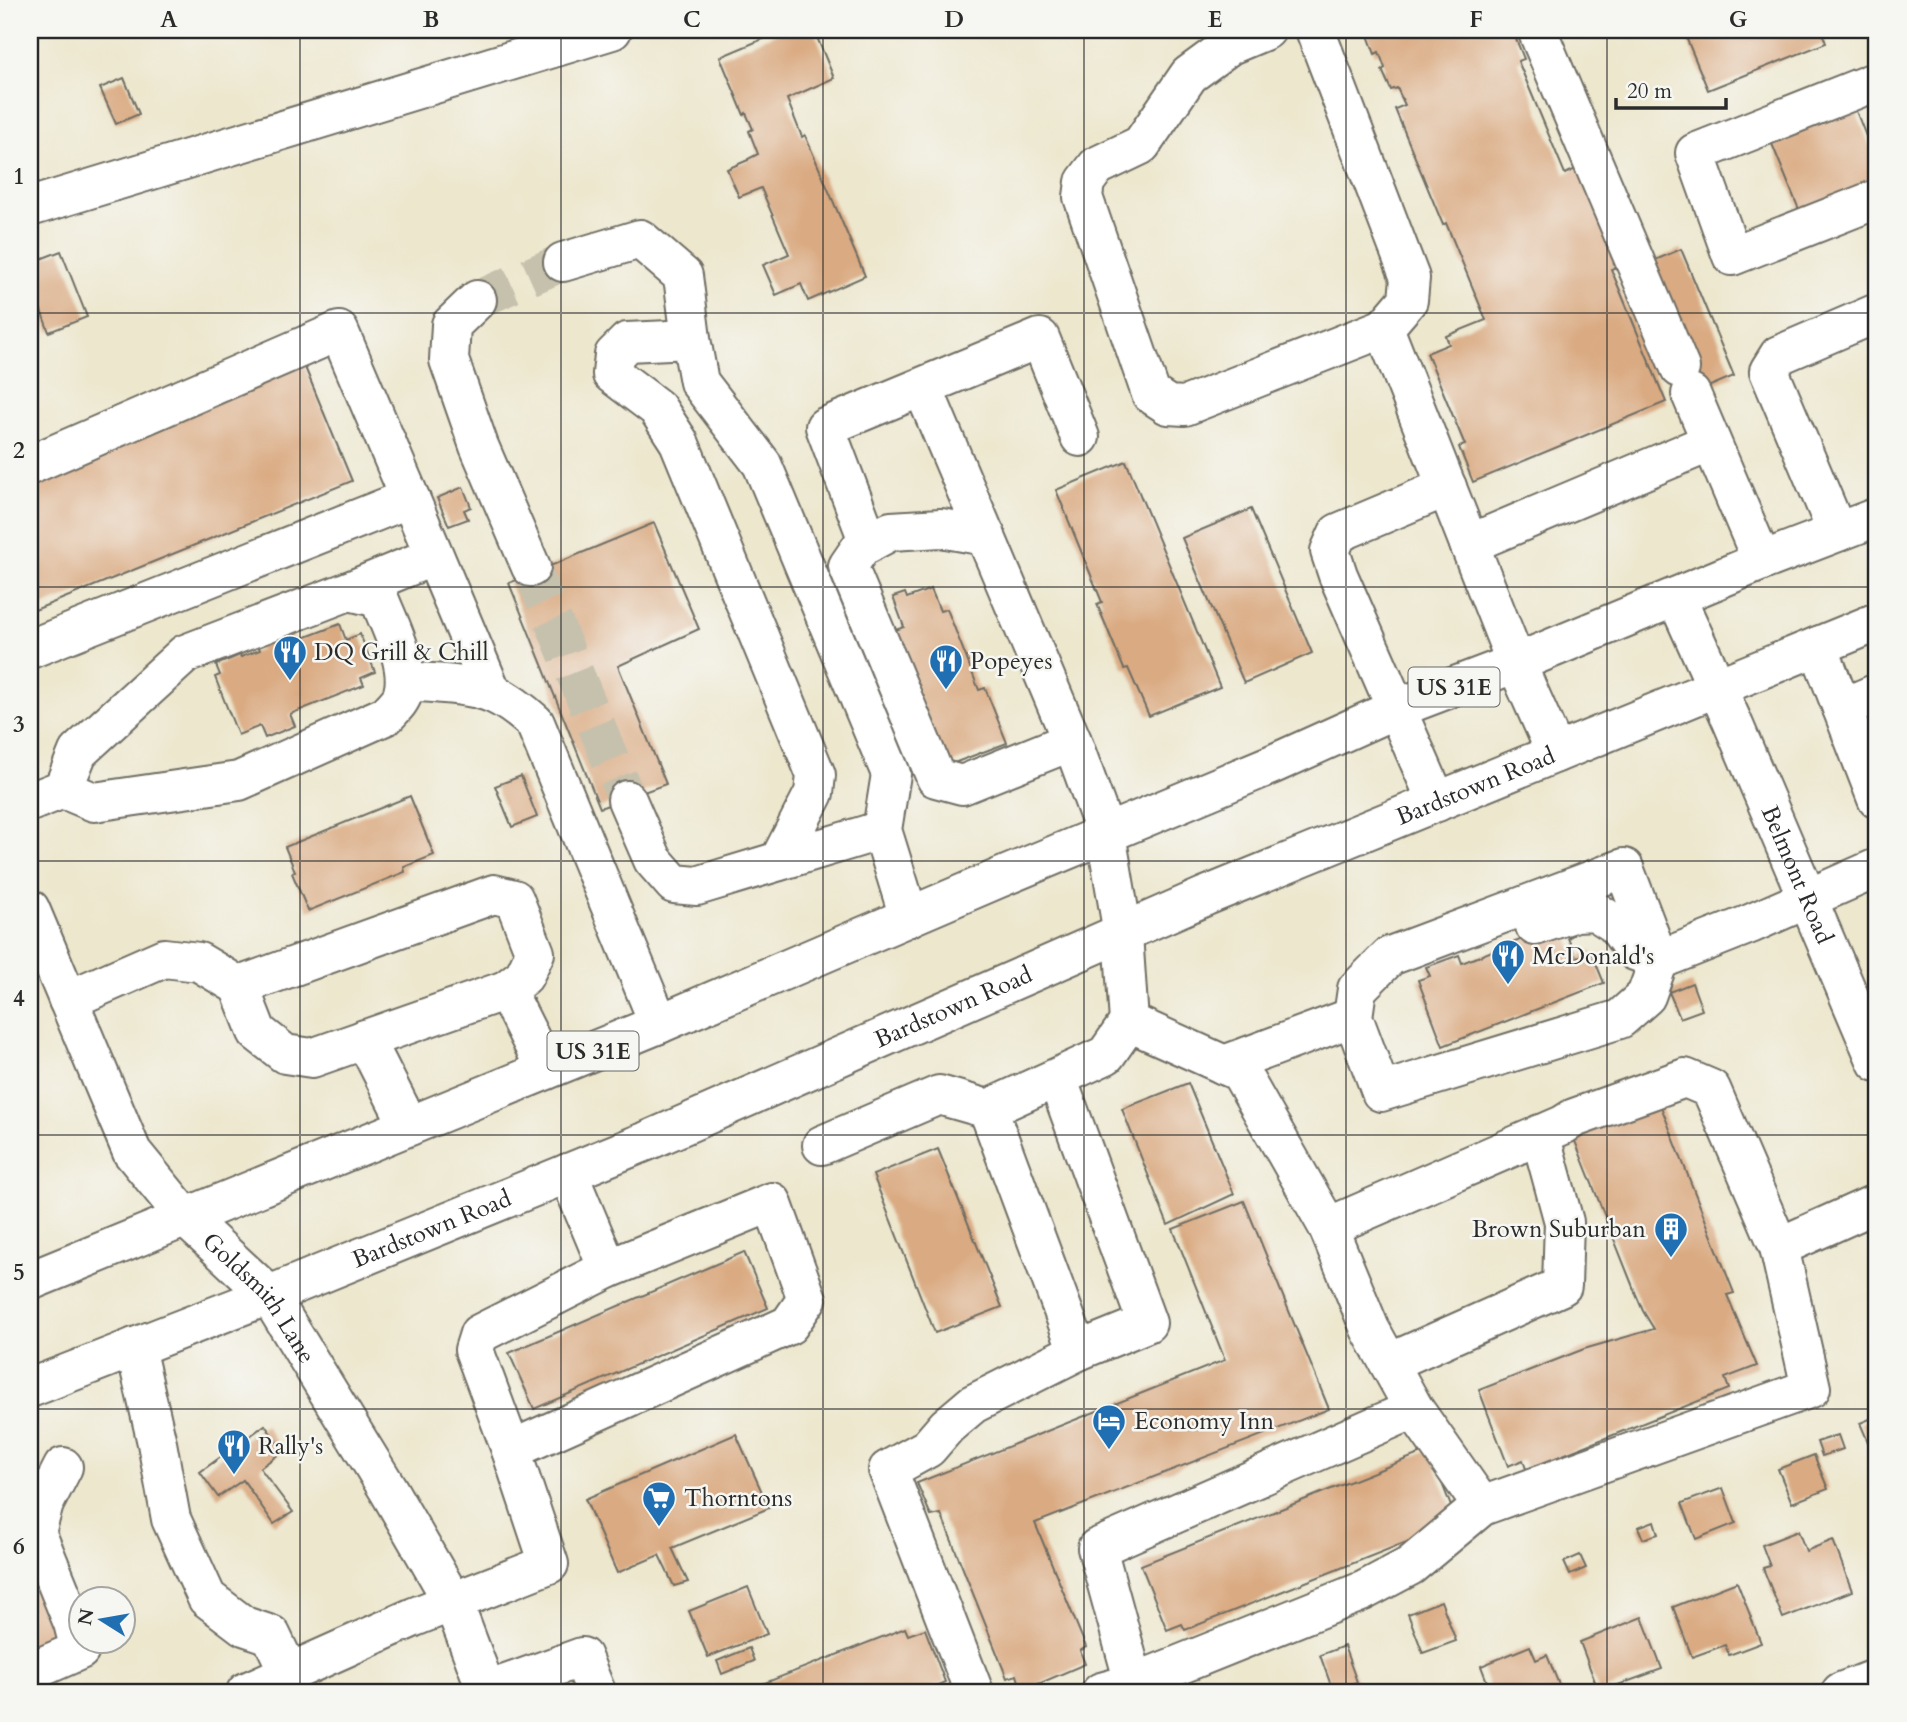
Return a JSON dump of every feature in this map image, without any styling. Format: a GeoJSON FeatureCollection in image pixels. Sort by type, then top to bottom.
{"type":"FeatureCollection","features":[{"type":"Feature","properties":{"kind":"main road"},"geometry":{"type":"LineString","coordinates":[[30,207],[612,30]]}},
{"type":"Feature","properties":{"kind":"main road"},"geometry":{"type":"LineString","coordinates":[[1266,30],[1230,45],[1189,75],[1141,145],[1097,166],[1085,182],[1083,197],[1151,394],[1168,405],[1185,406],[1384,328],[1408,300],[1409,278],[1315,30]]}},
{"type":"Feature","properties":{"kind":"main road"},"geometry":{"type":"LineString","coordinates":[[1537,30],[1762,561]]}},
{"type":"Feature","properties":{"kind":"main road"},"geometry":{"type":"LineString","coordinates":[[1877,81],[1695,153],[1732,256],[1877,199]]}},
{"type":"Feature","properties":{"kind":"main road"},"geometry":{"type":"LineString","coordinates":[[563,262],[640,239],[683,276],[699,382],[762,464],[891,774],[882,830],[909,917]]}},
{"type":"Feature","properties":{"kind":"main road"},"geometry":{"type":"LineString","coordinates":[[477,300],[451,325],[449,360],[479,446],[531,567]]}},
{"type":"Feature","properties":{"kind":"main road"},"geometry":{"type":"LineString","coordinates":[[1837,532],[1769,371],[1779,355],[1877,313]]}},
{"type":"Feature","properties":{"kind":"main road"},"geometry":{"type":"LineString","coordinates":[[1384,328],[1516,663],[1556,753]]}},
{"type":"Feature","properties":{"kind":"main road"},"geometry":{"type":"LineString","coordinates":[[30,465],[339,331],[492,693]]}},
{"type":"Feature","properties":{"kind":"main road"},"geometry":{"type":"LineString","coordinates":[[869,543],[825,427],[1040,338],[1080,437]]}},
{"type":"Feature","properties":{"kind":"main road"},"geometry":{"type":"LineString","coordinates":[[691,339],[627,342],[614,355],[612,374],[657,408],[680,442],[816,775],[814,793],[779,861]]}},
{"type":"Feature","properties":{"kind":"main road"},"geometry":{"type":"LineString","coordinates":[[822,1146],[939,1095],[988,1109],[1106,1055],[1129,1022],[1123,934],[1106,834],[1072,741],[923,387]]}},
{"type":"Feature","properties":{"kind":"main road"},"geometry":{"type":"LineString","coordinates":[[1469,544],[1712,443]]}},
{"type":"Feature","properties":{"kind":"main road"},"geometry":{"type":"LineString","coordinates":[[1437,802],[1395,709],[1330,551],[1338,533],[1447,487]]}},
{"type":"Feature","properties":{"kind":"main road"},"geometry":{"type":"LineString","coordinates":[[30,649],[410,498]]}},
{"type":"Feature","properties":{"kind":"main road","name":"US 31E"},"geometry":{"type":"LineString","coordinates":[[30,1281],[659,1024],[1273,764],[1395,709],[1877,517]]}},
{"type":"Feature","properties":{"kind":"main road"},"geometry":{"type":"LineString","coordinates":[[986,536],[940,528],[891,531],[861,547],[848,566],[936,778],[962,785],[1072,741]]}},
{"type":"Feature","properties":{"kind":"main road"},"geometry":{"type":"LineString","coordinates":[[349,590],[379,598],[404,665],[403,696],[387,715],[239,781],[94,802],[46,796],[78,752],[185,654],[434,556]]}},
{"type":"Feature","properties":{"kind":"main road","name":"Belmont Road"},"geometry":{"type":"LineString","coordinates":[[1676,597],[1877,1062]]}},
{"type":"Feature","properties":{"kind":"main road","name":"Bardstown Road"},"geometry":{"type":"LineString","coordinates":[[30,1388],[269,1295],[647,1141],[1206,896],[1877,621]]}},
{"type":"Feature","properties":{"kind":"main road"},"geometry":{"type":"LineString","coordinates":[[1818,646],[1877,799]]}},
{"type":"Feature","properties":{"kind":"main road"},"geometry":{"type":"LineString","coordinates":[[405,681],[454,685],[492,693],[519,709],[535,723],[659,1024]]}},
{"type":"Feature","properties":{"kind":"main road"},"geometry":{"type":"LineString","coordinates":[[1842,708],[1877,693]]}},
{"type":"Feature","properties":{"kind":"main road"},"geometry":{"type":"LineString","coordinates":[[627,800],[653,860],[674,884],[697,886],[882,830]]}},
{"type":"Feature","properties":{"kind":"main road"},"geometry":{"type":"LineString","coordinates":[[1624,868],[1659,960],[1646,996],[1620,1019],[1381,1092],[1353,1017],[1357,989],[1390,957],[1624,868]]}},
{"type":"Feature","properties":{"kind":"main road"},"geometry":{"type":"LineString","coordinates":[[1380,966],[1416,968],[1576,912],[1595,911],[1615,923],[1635,951],[1659,960],[1877,868]]}},
{"type":"Feature","properties":{"kind":"main road"},"geometry":{"type":"LineString","coordinates":[[68,1000],[164,957],[199,962],[239,986],[257,1032],[285,1054],[313,1058],[506,990],[524,976],[535,953],[514,899],[494,894],[239,986]]}},
{"type":"Feature","properties":{"kind":"main road","name":"Goldsmith Lane"},"geometry":{"type":"LineString","coordinates":[[30,909],[132,1152],[186,1218],[269,1295],[389,1491],[453,1602],[487,1691]]}},
{"type":"Feature","properties":{"kind":"main road"},"geometry":{"type":"LineString","coordinates":[[506,990],[545,1070]]}},
{"type":"Feature","properties":{"kind":"main road"},"geometry":{"type":"LineString","coordinates":[[1224,1065],[1353,1017]]}},
{"type":"Feature","properties":{"kind":"main road"},"geometry":{"type":"LineString","coordinates":[[1129,1022],[1240,1072],[1328,1227],[1370,1329],[1415,1409],[1482,1506]]}},
{"type":"Feature","properties":{"kind":"main road"},"geometry":{"type":"LineString","coordinates":[[365,1039],[409,1126]]}},
{"type":"Feature","properties":{"kind":"main road"},"geometry":{"type":"LineString","coordinates":[[974,1692],[888,1470],[928,1448],[947,1426],[973,1404],[1078,1351],[1147,1323],[1057,1078]]}},
{"type":"Feature","properties":{"kind":"main road"},"geometry":{"type":"LineString","coordinates":[[1328,1227],[1574,1118],[1685,1078],[1711,1089],[1779,1247],[1811,1388],[1482,1506],[1409,1566],[1363,1591],[1118,1688],[1097,1548],[1415,1409]]}},
{"type":"Feature","properties":{"kind":"main road"},"geometry":{"type":"LineString","coordinates":[[988,1109],[1078,1351]]}},
{"type":"Feature","properties":{"kind":"main road"},"geometry":{"type":"LineString","coordinates":[[1389,1363],[1562,1286],[1564,1222],[1539,1135]]}},
{"type":"Feature","properties":{"kind":"main road"},"geometry":{"type":"LineString","coordinates":[[568,1173],[608,1269]]}},
{"type":"Feature","properties":{"kind":"main road"},"geometry":{"type":"LineString","coordinates":[[246,1692],[414,1617],[549,1564],[512,1450],[474,1350],[479,1334],[608,1269],[772,1202],[807,1299],[789,1325],[512,1450]]}},
{"type":"Feature","properties":{"kind":"main road"},"geometry":{"type":"LineString","coordinates":[[1779,1247],[1877,1203]]}},
{"type":"Feature","properties":{"kind":"main road"},"geometry":{"type":"LineString","coordinates":[[135,1347],[171,1519],[208,1598],[244,1626],[271,1635],[289,1673]]}},
{"type":"Feature","properties":{"kind":"main road"},"geometry":{"type":"LineString","coordinates":[[30,1672],[80,1650],[73,1623],[36,1532],[44,1504],[64,1467]]}},
{"type":"Feature","properties":{"kind":"main road"},"geometry":{"type":"LineString","coordinates":[[487,1691],[582,1657],[596,1692]]}},
{"type":"Feature","properties":{"kind":"main road"},"geometry":{"type":"LineString","coordinates":[[1841,1692],[1877,1678]]}},
{"type":"Feature","properties":{"kind":"building"},"geometry":{"type":"Polygon","coordinates":[[[784,30],[814,30],[834,78],[787,99],[865,276],[808,301],[801,284],[776,295],[763,265],[789,254],[761,188],[739,197],[727,169],[758,154],[749,131],[753,129],[746,113],[744,115],[720,57],[784,30]]]}},
{"type":"Feature","properties":{"kind":"building"},"geometry":{"type":"Polygon","coordinates":[[[1366,30],[1519,30],[1521,36],[1516,39],[1524,59],[1518,61],[1565,174],[1578,168],[1619,266],[1611,269],[1666,402],[1473,482],[1459,447],[1465,445],[1427,353],[1449,344],[1446,336],[1486,320],[1395,109],[1405,105],[1397,88],[1391,90],[1382,70],[1385,68],[1379,52],[1375,54],[1366,30]]]}},
{"type":"Feature","properties":{"kind":"building"},"geometry":{"type":"Polygon","coordinates":[[[1683,30],[1821,30],[1826,43],[1708,90],[1683,30]]]}},
{"type":"Feature","properties":{"kind":"building"},"geometry":{"type":"Polygon","coordinates":[[[124,78],[139,114],[116,124],[100,88],[124,78]]]}},
{"type":"Feature","properties":{"kind":"building"},"geometry":{"type":"Polygon","coordinates":[[[1854,106],[1877,164],[1877,181],[1800,212],[1770,139],[1854,106]]]}},
{"type":"Feature","properties":{"kind":"building"},"geometry":{"type":"Polygon","coordinates":[[[1681,249],[1734,376],[1701,390],[1648,263],[1681,249]]]}},
{"type":"Feature","properties":{"kind":"building"},"geometry":{"type":"Polygon","coordinates":[[[61,251],[87,317],[49,332],[36,297],[30,299],[30,263],[61,251]]]}},
{"type":"Feature","properties":{"kind":"building"},"geometry":{"type":"Polygon","coordinates":[[[302,360],[352,481],[30,612],[30,471],[302,360]]]}},
{"type":"Feature","properties":{"kind":"building"},"geometry":{"type":"Polygon","coordinates":[[[1126,461],[1220,687],[1149,716],[1128,668],[1124,669],[1097,604],[1102,602],[1056,490],[1126,461]]]}},
{"type":"Feature","properties":{"kind":"building"},"geometry":{"type":"Polygon","coordinates":[[[463,487],[471,507],[464,510],[468,519],[449,526],[437,498],[463,487]]]}},
{"type":"Feature","properties":{"kind":"building"},"geometry":{"type":"Polygon","coordinates":[[[1251,509],[1312,653],[1244,683],[1182,538],[1251,509]]]}},
{"type":"Feature","properties":{"kind":"building"},"geometry":{"type":"Polygon","coordinates":[[[654,523],[699,629],[618,666],[666,784],[600,808],[509,583],[654,523]]]}},
{"type":"Feature","properties":{"kind":"building"},"geometry":{"type":"Polygon","coordinates":[[[931,589],[940,611],[947,609],[979,690],[985,688],[1007,743],[946,766],[893,631],[904,627],[893,597],[905,593],[907,598],[931,589]]]}},
{"type":"Feature","properties":{"kind":"building","name":"DQ Grill & Chill"},"geometry":{"type":"Polygon","coordinates":[[[340,624],[346,640],[360,634],[375,672],[361,678],[364,685],[290,714],[295,726],[265,738],[260,726],[238,735],[215,677],[220,675],[216,665],[260,650],[256,639],[288,627],[293,642],[340,624]]]}},
{"type":"Feature","properties":{"kind":"building"},"geometry":{"type":"Polygon","coordinates":[[[521,776],[537,817],[512,827],[495,786],[521,776]]]}},
{"type":"Feature","properties":{"kind":"building"},"geometry":{"type":"Polygon","coordinates":[[[410,796],[434,855],[404,867],[405,872],[308,911],[292,873],[295,871],[285,847],[410,796]]]}},
{"type":"Feature","properties":{"kind":"building","name":"McDonald's"},"geometry":{"type":"Polygon","coordinates":[[[1568,921],[1573,935],[1568,938],[1576,958],[1591,951],[1604,983],[1443,1046],[1418,980],[1430,976],[1426,967],[1459,955],[1462,963],[1568,921]]]}},
{"type":"Feature","properties":{"kind":"building"},"geometry":{"type":"Polygon","coordinates":[[[1692,983],[1702,1010],[1680,1018],[1669,992],[1692,983]]]}},
{"type":"Feature","properties":{"kind":"building"},"geometry":{"type":"Polygon","coordinates":[[[1188,1083],[1234,1194],[1168,1225],[1122,1109],[1188,1083]]]}},
{"type":"Feature","properties":{"kind":"building","name":"Brown Suburban"},"geometry":{"type":"Polygon","coordinates":[[[1660,1104],[1734,1293],[1727,1295],[1757,1366],[1725,1378],[1729,1389],[1530,1468],[1526,1469],[1523,1460],[1508,1466],[1479,1390],[1584,1349],[1654,1329],[1635,1292],[1571,1131],[1660,1104]]]}},
{"type":"Feature","properties":{"kind":"building"},"geometry":{"type":"Polygon","coordinates":[[[938,1149],[1002,1307],[935,1333],[873,1175],[938,1149]]]}},
{"type":"Feature","properties":{"kind":"building","name":"Economy Inn"},"geometry":{"type":"Polygon","coordinates":[[[1244,1201],[1329,1409],[1035,1523],[1086,1647],[1080,1651],[1085,1664],[1022,1691],[1017,1675],[1007,1678],[941,1514],[931,1516],[917,1483],[1225,1360],[1173,1229],[1244,1201]]]}},
{"type":"Feature","properties":{"kind":"building"},"geometry":{"type":"Polygon","coordinates":[[[744,1252],[768,1308],[534,1409],[509,1353],[744,1252]]]}},
{"type":"Feature","properties":{"kind":"building"},"geometry":{"type":"Polygon","coordinates":[[[1877,1416],[1877,1463],[1860,1423],[1877,1416]]]}},
{"type":"Feature","properties":{"kind":"building","name":"Rally's"},"geometry":{"type":"Polygon","coordinates":[[[265,1425],[283,1451],[260,1468],[293,1512],[274,1524],[243,1480],[218,1497],[200,1472],[265,1425]]]}},
{"type":"Feature","properties":{"kind":"building","name":"Thorntons"},"geometry":{"type":"Polygon","coordinates":[[[736,1434],[769,1508],[672,1548],[688,1582],[674,1586],[659,1555],[617,1573],[585,1499],[736,1434]]]}},
{"type":"Feature","properties":{"kind":"building"},"geometry":{"type":"Polygon","coordinates":[[[1838,1435],[1843,1449],[1822,1456],[1817,1442],[1838,1435]]]}},
{"type":"Feature","properties":{"kind":"building"},"geometry":{"type":"Polygon","coordinates":[[[1429,1450],[1454,1514],[1442,1528],[1185,1630],[1182,1624],[1167,1630],[1141,1565],[1429,1450]]]}},
{"type":"Feature","properties":{"kind":"building"},"geometry":{"type":"Polygon","coordinates":[[[1814,1455],[1828,1489],[1792,1503],[1778,1469],[1814,1455]]]}},
{"type":"Feature","properties":{"kind":"building"},"geometry":{"type":"Polygon","coordinates":[[[1723,1488],[1736,1523],[1696,1539],[1682,1503],[1723,1488]]]}},
{"type":"Feature","properties":{"kind":"building"},"geometry":{"type":"Polygon","coordinates":[[[1654,1521],[1658,1534],[1643,1539],[1638,1527],[1654,1521]]]}},
{"type":"Feature","properties":{"kind":"building"},"geometry":{"type":"Polygon","coordinates":[[[1798,1531],[1806,1551],[1833,1540],[1852,1591],[1783,1618],[1763,1568],[1770,1566],[1762,1545],[1798,1531]]]}},
{"type":"Feature","properties":{"kind":"building"},"geometry":{"type":"Polygon","coordinates":[[[30,1542],[66,1640],[30,1655],[30,1542]]]}},
{"type":"Feature","properties":{"kind":"building"},"geometry":{"type":"Polygon","coordinates":[[[1580,1555],[1586,1568],[1570,1575],[1564,1562],[1580,1555]]]}},
{"type":"Feature","properties":{"kind":"building"},"geometry":{"type":"Polygon","coordinates":[[[1737,1582],[1761,1643],[1729,1655],[1725,1645],[1692,1657],[1673,1607],[1737,1582]]]}},
{"type":"Feature","properties":{"kind":"building"},"geometry":{"type":"Polygon","coordinates":[[[748,1587],[767,1634],[708,1657],[689,1611],[748,1587]]]}},
{"type":"Feature","properties":{"kind":"building"},"geometry":{"type":"Polygon","coordinates":[[[1441,1601],[1456,1641],[1423,1653],[1408,1614],[1441,1601]]]}},
{"type":"Feature","properties":{"kind":"building"},"geometry":{"type":"Polygon","coordinates":[[[1642,1617],[1662,1669],[1599,1692],[1580,1642],[1642,1617]]]}},
{"type":"Feature","properties":{"kind":"building"},"geometry":{"type":"Polygon","coordinates":[[[905,1628],[908,1635],[925,1629],[945,1682],[931,1688],[932,1692],[742,1692],[905,1628]]]}},
{"type":"Feature","properties":{"kind":"building"},"geometry":{"type":"Polygon","coordinates":[[[1344,1646],[1357,1682],[1333,1691],[1320,1655],[1344,1646]]]}},
{"type":"Feature","properties":{"kind":"building"},"geometry":{"type":"Polygon","coordinates":[[[1530,1646],[1536,1660],[1547,1655],[1562,1692],[1491,1692],[1481,1666],[1530,1646]]]}},
{"type":"Feature","properties":{"kind":"building"},"geometry":{"type":"Polygon","coordinates":[[[749,1648],[754,1661],[722,1674],[717,1661],[749,1648]]]}},
{"type":"Feature","properties":{"kind":"building"},"geometry":{"type":"Polygon","coordinates":[[[1257,1687],[1259,1692],[1243,1692],[1257,1687]]]}},
{"type":"Feature","properties":{"kind":"tunnel"},"geometry":{"type":"LineString","coordinates":[[477,300],[563,262]]}},
{"type":"Feature","properties":{"kind":"tunnel"},"geometry":{"type":"LineString","coordinates":[[531,567],[627,800]]}},
{"type":"Feature","properties":{"kind":"place","name":"DQ Grill & Chill"},"geometry":{"type":"Point","coordinates":[290,682]}},
{"type":"Feature","properties":{"kind":"place","name":"Popeyes"},"geometry":{"type":"Point","coordinates":[946,691]}},
{"type":"Feature","properties":{"kind":"place","name":"McDonald's"},"geometry":{"type":"Point","coordinates":[1508,986]}},
{"type":"Feature","properties":{"kind":"place","name":"Brown Suburban"},"geometry":{"type":"Point","coordinates":[1671,1259]}},
{"type":"Feature","properties":{"kind":"place","name":"Economy Inn"},"geometry":{"type":"Point","coordinates":[1109,1451]}},
{"type":"Feature","properties":{"kind":"place","name":"Rally's"},"geometry":{"type":"Point","coordinates":[234,1476]}},
{"type":"Feature","properties":{"kind":"place","name":"Thorntons"},"geometry":{"type":"Point","coordinates":[659,1528]}}]}
